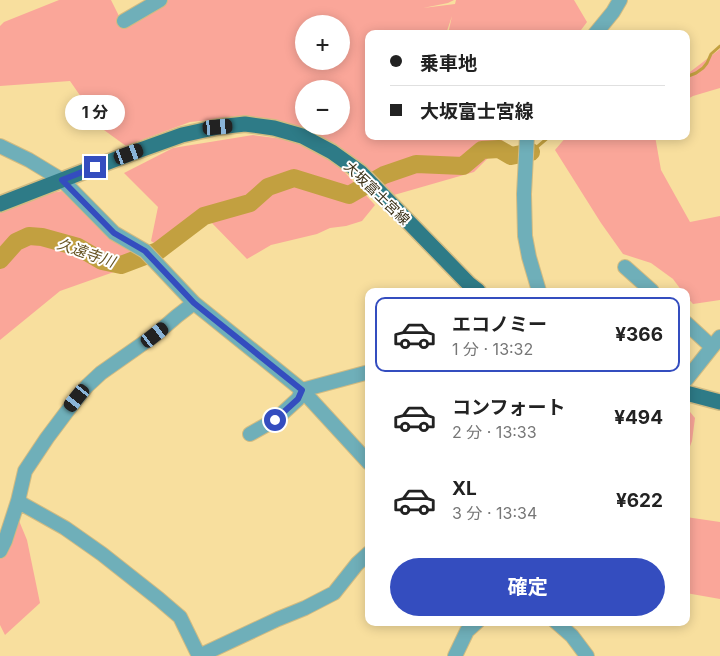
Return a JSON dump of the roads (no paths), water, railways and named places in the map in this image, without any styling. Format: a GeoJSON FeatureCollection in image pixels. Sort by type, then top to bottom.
{"type":"FeatureCollection","features":[{"type":"Feature","properties":{"kind":"main road","name":"大坂富士宮線"},"geometry":{"type":"LineString","coordinates":[[0,204],[182,135],[218,127],[245,124],[274,128],[302,136],[332,152],[360,172],[474,288]]}},
{"type":"Feature","properties":{"kind":"main road"},"geometry":{"type":"LineString","coordinates":[[690,394],[720,402]]}},
{"type":"Feature","properties":{"kind":"street"},"geometry":{"type":"LineString","coordinates":[[124,21],[160,0]]}},
{"type":"Feature","properties":{"kind":"street"},"geometry":{"type":"LineString","coordinates":[[598,30],[620,0]]}},
{"type":"Feature","properties":{"kind":"street"},"geometry":{"type":"LineString","coordinates":[[0,146],[29,160],[62,180],[114,233],[149,255],[194,303],[302,390],[365,459]]}},
{"type":"Feature","properties":{"kind":"street"},"geometry":{"type":"LineString","coordinates":[[526,148],[525,236],[528,257],[538,288]]}},
{"type":"Feature","properties":{"kind":"street"},"geometry":{"type":"LineString","coordinates":[[625,266],[649,288]]}},
{"type":"Feature","properties":{"kind":"street"},"geometry":{"type":"LineString","coordinates":[[0,551],[5,541],[6,516],[18,500],[26,472],[47,438],[87,386],[123,356],[155,335],[194,303]]}},
{"type":"Feature","properties":{"kind":"street"},"geometry":{"type":"LineString","coordinates":[[690,326],[716,342],[690,375]]}},
{"type":"Feature","properties":{"kind":"street"},"geometry":{"type":"LineString","coordinates":[[302,390],[365,373]]}},
{"type":"Feature","properties":{"kind":"street"},"geometry":{"type":"LineString","coordinates":[[250,434],[275,420],[298,399],[302,390]]}},
{"type":"Feature","properties":{"kind":"street"},"geometry":{"type":"LineString","coordinates":[[18,500],[102,554],[180,617],[199,656],[334,593],[365,557]]}},
{"type":"Feature","properties":{"kind":"street"},"geometry":{"type":"LineString","coordinates":[[455,656],[468,631],[473,626]]}},
{"type":"Feature","properties":{"kind":"street"},"geometry":{"type":"LineString","coordinates":[[561,626],[572,636],[587,656]]}},
{"type":"Feature","properties":{"kind":"waterway"},"geometry":{"type":"LineString","coordinates":[[690,75],[703,68],[711,54],[720,46]]}},
{"type":"Feature","properties":{"kind":"waterway"},"geometry":{"type":"LineString","coordinates":[[531,152],[545,140]]}},
{"type":"Feature","properties":{"kind":"waterway","name":"久遠寺川"},"geometry":{"type":"LineString","coordinates":[[0,260],[16,242],[29,236],[42,237],[78,247],[102,261],[121,265],[158,251],[204,216],[250,203],[268,187],[294,178],[349,195],[384,175],[416,164],[463,166],[482,150],[499,149],[511,156],[531,152]]}}]}
